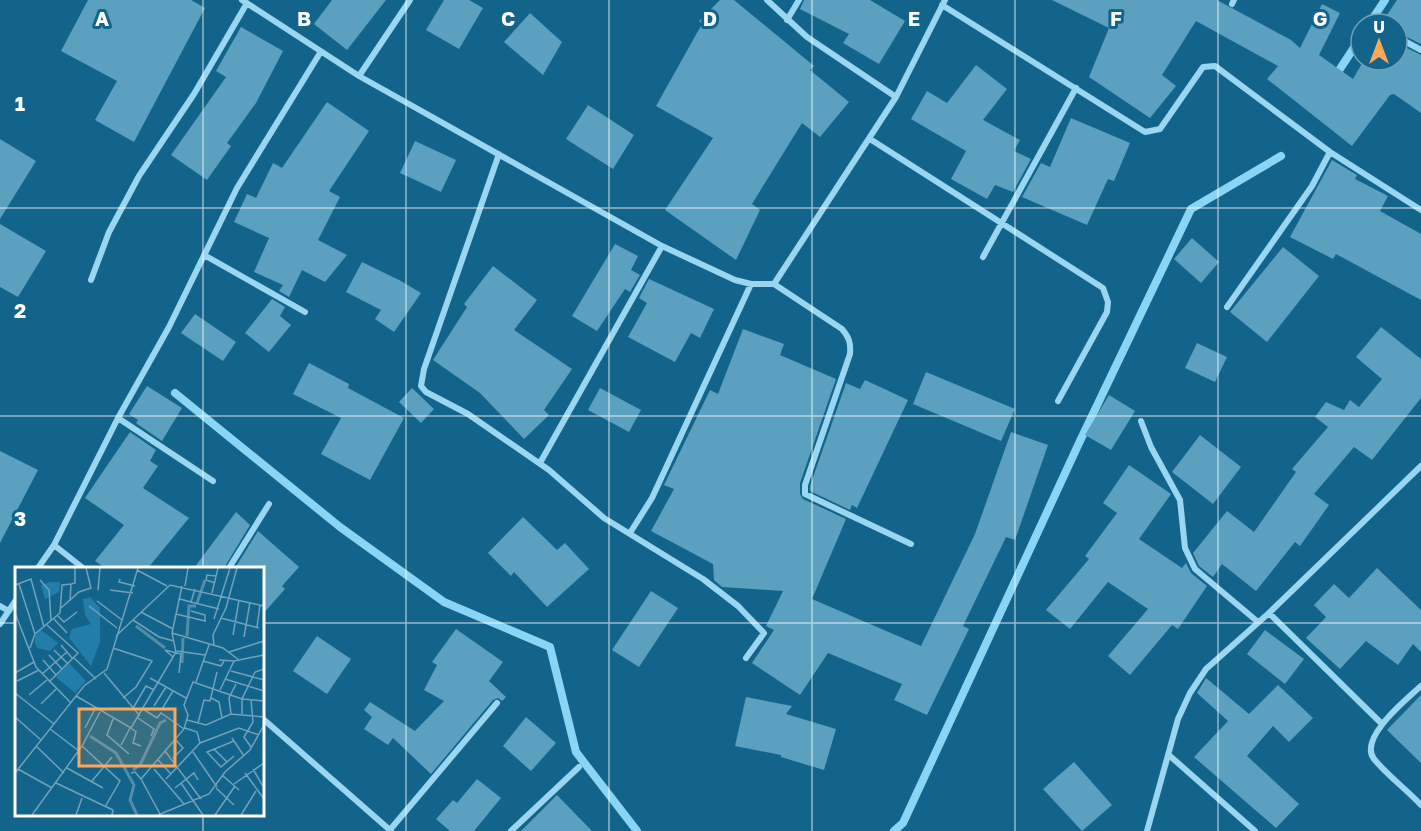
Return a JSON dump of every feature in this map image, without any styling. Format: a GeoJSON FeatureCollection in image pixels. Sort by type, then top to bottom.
{"type":"FeatureCollection","features":[{"type":"Feature","properties":{"kind":"street"},"geometry":{"type":"LineString","coordinates":[[359,76],[410,0]]}},
{"type":"Feature","properties":{"kind":"street"},"geometry":{"type":"LineString","coordinates":[[767,0],[807,37],[896,97]]}},
{"type":"Feature","properties":{"kind":"street"},"geometry":{"type":"LineString","coordinates":[[787,20],[798,0]]}},
{"type":"Feature","properties":{"kind":"street"},"geometry":{"type":"LineString","coordinates":[[91,280],[109,232],[139,176],[194,94],[244,1],[359,76],[662,246],[735,280],[751,284],[774,284],[842,329],[849,337],[850,354],[805,485],[805,494],[911,544]]}},
{"type":"Feature","properties":{"kind":"street"},"geometry":{"type":"LineString","coordinates":[[774,284],[896,97],[943,2],[1145,132],[1160,129],[1203,67],[1215,66],[1330,152],[1421,210]]}},
{"type":"Feature","properties":{"kind":"street"},"geometry":{"type":"LineString","coordinates":[[39,567],[54,545],[237,188],[320,52]]}},
{"type":"Feature","properties":{"kind":"street"},"geometry":{"type":"LineString","coordinates":[[983,258],[1076,88]]}},
{"type":"Feature","properties":{"kind":"street"},"geometry":{"type":"LineString","coordinates":[[870,139],[1103,288],[1107,296],[1107,312],[1058,401]]}},
{"type":"Feature","properties":{"kind":"street"},"geometry":{"type":"LineString","coordinates":[[1227,307],[1312,186],[1330,152]]}},
{"type":"Feature","properties":{"kind":"street"},"geometry":{"type":"LineString","coordinates":[[499,154],[424,369],[421,386],[426,392],[468,414],[540,463],[604,518],[703,579],[738,606],[764,633],[746,658]]}},
{"type":"Feature","properties":{"kind":"street"},"geometry":{"type":"LineString","coordinates":[[540,463],[662,246]]}},
{"type":"Feature","properties":{"kind":"street"},"geometry":{"type":"LineString","coordinates":[[204,255],[305,312]]}},
{"type":"Feature","properties":{"kind":"street"},"geometry":{"type":"LineString","coordinates":[[630,533],[652,498],[751,284]]}},
{"type":"Feature","properties":{"kind":"street"},"geometry":{"type":"LineString","coordinates":[[118,418],[213,481]]}},
{"type":"Feature","properties":{"kind":"street"},"geometry":{"type":"LineString","coordinates":[[1141,421],[1151,447],[1180,500],[1185,548],[1189,559],[1195,569],[1258,622]]}},
{"type":"Feature","properties":{"kind":"street"},"geometry":{"type":"LineString","coordinates":[[1147,831],[1179,719],[1190,693],[1206,669],[1269,613],[1421,466]]}},
{"type":"Feature","properties":{"kind":"street"},"geometry":{"type":"LineString","coordinates":[[230,567],[269,504]]}},
{"type":"Feature","properties":{"kind":"street"},"geometry":{"type":"LineString","coordinates":[[54,545],[82,567]]}},
{"type":"Feature","properties":{"kind":"street"},"geometry":{"type":"LineString","coordinates":[[0,624],[15,602]]}},
{"type":"Feature","properties":{"kind":"street"},"geometry":{"type":"LineString","coordinates":[[0,606],[9,611]]}},
{"type":"Feature","properties":{"kind":"street"},"geometry":{"type":"LineString","coordinates":[[1269,613],[1382,723]]}},
{"type":"Feature","properties":{"kind":"street"},"geometry":{"type":"LineString","coordinates":[[1421,686],[1382,723],[1371,745],[1374,758],[1421,805]]}},
{"type":"Feature","properties":{"kind":"street"},"geometry":{"type":"LineString","coordinates":[[264,720],[390,830],[497,703]]}},
{"type":"Feature","properties":{"kind":"street"},"geometry":{"type":"LineString","coordinates":[[1170,756],[1255,831]]}},
{"type":"Feature","properties":{"kind":"street"},"geometry":{"type":"LineString","coordinates":[[512,831],[579,767]]}},
{"type":"Feature","properties":{"kind":"building"},"geometry":{"type":"Polygon","coordinates":[[[88,0],[191,0],[205,8],[134,142],[95,120],[117,81],[61,51],[88,0]]]}},
{"type":"Feature","properties":{"kind":"building"},"geometry":{"type":"Polygon","coordinates":[[[332,0],[386,0],[347,50],[314,24],[332,0]]]}},
{"type":"Feature","properties":{"kind":"building"},"geometry":{"type":"Polygon","coordinates":[[[444,0],[469,0],[483,8],[459,49],[426,30],[444,0]]]}},
{"type":"Feature","properties":{"kind":"building"},"geometry":{"type":"Polygon","coordinates":[[[720,0],[734,0],[814,66],[810,70],[849,102],[820,137],[802,123],[752,204],[760,210],[736,260],[665,210],[713,138],[656,106],[702,24],[699,21],[720,0]]]}},
{"type":"Feature","properties":{"kind":"building"},"geometry":{"type":"Polygon","coordinates":[[[804,0],[870,0],[905,21],[879,64],[843,43],[849,34],[800,9],[804,0]]]}},
{"type":"Feature","properties":{"kind":"building"},"geometry":{"type":"Polygon","coordinates":[[[1052,0],[1217,0],[1291,40],[1300,48],[1322,4],[1340,13],[1319,55],[1353,79],[1357,72],[1409,72],[1409,49],[1421,55],[1421,113],[1394,94],[1390,95],[1352,146],[1267,79],[1278,66],[1196,21],[1162,75],[1176,86],[1150,118],[1089,77],[1109,28],[1052,0]]]}},
{"type":"Feature","properties":{"kind":"building"},"geometry":{"type":"Polygon","coordinates":[[[1397,0],[1421,0],[1421,44],[1409,38],[1409,12],[1389,12],[1397,0]]]}},
{"type":"Feature","properties":{"kind":"building"},"geometry":{"type":"Polygon","coordinates":[[[530,13],[562,42],[543,75],[504,42],[530,13]]]}},
{"type":"Feature","properties":{"kind":"building"},"geometry":{"type":"Polygon","coordinates":[[[241,27],[283,51],[256,103],[227,143],[231,146],[207,180],[171,155],[226,77],[216,71],[241,27]]]}},
{"type":"Feature","properties":{"kind":"building"},"geometry":{"type":"Polygon","coordinates":[[[976,65],[1007,89],[983,120],[1020,140],[1014,151],[1031,159],[1013,192],[995,185],[987,199],[951,179],[966,151],[911,119],[927,91],[947,103],[976,65]]]}},
{"type":"Feature","properties":{"kind":"building"},"geometry":{"type":"Polygon","coordinates":[[[327,102],[369,131],[329,191],[340,197],[318,240],[347,255],[325,282],[302,270],[289,297],[279,291],[283,285],[254,272],[269,238],[234,222],[247,194],[256,198],[273,163],[282,168],[327,102]]]}},
{"type":"Feature","properties":{"kind":"building"},"geometry":{"type":"Polygon","coordinates":[[[588,105],[634,135],[613,169],[566,139],[588,105]]]}},
{"type":"Feature","properties":{"kind":"building"},"geometry":{"type":"Polygon","coordinates":[[[1071,118],[1130,143],[1114,181],[1108,179],[1087,225],[1022,197],[1041,163],[1050,167],[1071,118]]]}},
{"type":"Feature","properties":{"kind":"building"},"geometry":{"type":"Polygon","coordinates":[[[0,139],[36,161],[0,219],[0,139]]]}},
{"type":"Feature","properties":{"kind":"building"},"geometry":{"type":"Polygon","coordinates":[[[415,141],[456,160],[441,192],[400,173],[415,141]]]}},
{"type":"Feature","properties":{"kind":"building"},"geometry":{"type":"Polygon","coordinates":[[[1332,160],[1357,175],[1355,179],[1388,196],[1380,211],[1421,234],[1421,300],[1336,254],[1333,259],[1290,237],[1332,160]]]}},
{"type":"Feature","properties":{"kind":"building"},"geometry":{"type":"Polygon","coordinates":[[[0,224],[46,251],[18,297],[0,287],[0,224]]]}},
{"type":"Feature","properties":{"kind":"building"},"geometry":{"type":"Polygon","coordinates":[[[1192,238],[1219,262],[1201,283],[1174,259],[1192,238]]]}},
{"type":"Feature","properties":{"kind":"building"},"geometry":{"type":"Polygon","coordinates":[[[615,244],[638,256],[631,270],[640,275],[630,292],[625,289],[597,331],[572,316],[615,244]]]}},
{"type":"Feature","properties":{"kind":"building"},"geometry":{"type":"Polygon","coordinates":[[[1283,247],[1319,276],[1267,342],[1230,312],[1283,247]]]}},
{"type":"Feature","properties":{"kind":"building"},"geometry":{"type":"Polygon","coordinates":[[[362,262],[421,293],[394,332],[375,319],[381,310],[346,292],[362,262]]]}},
{"type":"Feature","properties":{"kind":"building"},"geometry":{"type":"Polygon","coordinates":[[[493,266],[537,300],[514,330],[572,369],[544,410],[549,415],[524,439],[480,393],[433,360],[467,307],[464,304],[493,266]]]}},
{"type":"Feature","properties":{"kind":"building"},"geometry":{"type":"Polygon","coordinates":[[[649,279],[714,309],[700,338],[691,333],[675,362],[628,337],[647,303],[639,298],[649,279]]]}},
{"type":"Feature","properties":{"kind":"building"},"geometry":{"type":"Polygon","coordinates":[[[272,299],[285,307],[280,316],[291,325],[269,352],[245,333],[272,299]]]}},
{"type":"Feature","properties":{"kind":"building"},"geometry":{"type":"Polygon","coordinates":[[[195,314],[236,342],[223,361],[181,333],[195,314]]]}},
{"type":"Feature","properties":{"kind":"building"},"geometry":{"type":"Polygon","coordinates":[[[1381,327],[1421,359],[1421,398],[1372,460],[1354,447],[1314,494],[1329,505],[1300,546],[1295,542],[1256,591],[1222,564],[1213,577],[1199,566],[1193,553],[1227,511],[1254,532],[1296,472],[1292,469],[1328,427],[1315,417],[1326,402],[1344,410],[1350,400],[1359,407],[1382,379],[1356,357],[1381,327]]]}},
{"type":"Feature","properties":{"kind":"building"},"geometry":{"type":"Polygon","coordinates":[[[743,329],[784,344],[780,355],[836,379],[800,483],[800,494],[803,499],[846,519],[812,599],[921,646],[975,534],[1011,432],[1048,445],[1015,540],[1006,537],[963,626],[969,629],[927,715],[894,700],[902,684],[828,653],[800,695],[752,663],[774,630],[766,626],[783,591],[722,587],[714,580],[713,564],[651,531],[674,489],[664,485],[710,390],[718,394],[743,329]]]}},
{"type":"Feature","properties":{"kind":"building"},"geometry":{"type":"Polygon","coordinates":[[[1197,343],[1227,357],[1215,382],[1185,368],[1197,343]]]}},
{"type":"Feature","properties":{"kind":"building"},"geometry":{"type":"Polygon","coordinates":[[[309,363],[349,384],[348,388],[404,418],[370,480],[321,454],[341,418],[293,394],[309,363]]]}},
{"type":"Feature","properties":{"kind":"building"},"geometry":{"type":"Polygon","coordinates":[[[926,372],[1015,409],[1001,441],[913,404],[926,372]]]}},
{"type":"Feature","properties":{"kind":"building"},"geometry":{"type":"Polygon","coordinates":[[[865,380],[908,400],[857,508],[852,505],[850,510],[810,491],[810,486],[846,383],[860,389],[865,380]]]}},
{"type":"Feature","properties":{"kind":"building"},"geometry":{"type":"Polygon","coordinates":[[[147,386],[182,408],[162,441],[136,423],[138,420],[129,414],[147,386]]]}},
{"type":"Feature","properties":{"kind":"building"},"geometry":{"type":"Polygon","coordinates":[[[412,388],[434,409],[421,423],[399,402],[412,388]]]}},
{"type":"Feature","properties":{"kind":"building"},"geometry":{"type":"Polygon","coordinates":[[[600,388],[641,410],[629,432],[588,410],[600,388]]]}},
{"type":"Feature","properties":{"kind":"building"},"geometry":{"type":"Polygon","coordinates":[[[1109,395],[1135,411],[1111,450],[1085,435],[1109,395]]]}},
{"type":"Feature","properties":{"kind":"building"},"geometry":{"type":"Polygon","coordinates":[[[130,432],[156,450],[150,461],[158,466],[143,488],[189,518],[149,567],[104,567],[95,561],[124,525],[85,498],[130,432]]]}},
{"type":"Feature","properties":{"kind":"building"},"geometry":{"type":"Polygon","coordinates":[[[1200,435],[1241,467],[1213,504],[1172,472],[1200,435]]]}},
{"type":"Feature","properties":{"kind":"building"},"geometry":{"type":"Polygon","coordinates":[[[0,451],[38,470],[0,543],[0,451]]]}},
{"type":"Feature","properties":{"kind":"building"},"geometry":{"type":"Polygon","coordinates":[[[1129,465],[1171,494],[1139,539],[1182,568],[1186,563],[1191,573],[1207,586],[1178,629],[1172,625],[1130,675],[1108,656],[1148,609],[1108,582],[1070,629],[1046,610],[1089,559],[1085,556],[1117,513],[1103,503],[1129,465]]]}},
{"type":"Feature","properties":{"kind":"building"},"geometry":{"type":"Polygon","coordinates":[[[236,512],[250,525],[225,567],[195,567],[236,512]]]}},
{"type":"Feature","properties":{"kind":"building"},"geometry":{"type":"Polygon","coordinates":[[[523,517],[557,550],[565,543],[589,569],[547,607],[514,572],[511,576],[488,553],[523,517]]]}},
{"type":"Feature","properties":{"kind":"building"},"geometry":{"type":"Polygon","coordinates":[[[258,531],[299,567],[282,586],[285,589],[264,613],[264,567],[236,567],[258,531]]]}},
{"type":"Feature","properties":{"kind":"building"},"geometry":{"type":"Polygon","coordinates":[[[1377,568],[1421,610],[1421,652],[1413,644],[1398,665],[1366,641],[1340,669],[1306,638],[1326,617],[1314,605],[1334,584],[1349,598],[1377,568]]]}},
{"type":"Feature","properties":{"kind":"building"},"geometry":{"type":"Polygon","coordinates":[[[651,591],[678,608],[639,667],[612,650],[651,591]]]}},
{"type":"Feature","properties":{"kind":"building"},"geometry":{"type":"Polygon","coordinates":[[[456,629],[503,662],[489,681],[506,697],[502,701],[498,698],[493,700],[431,774],[393,738],[388,745],[364,729],[372,717],[364,710],[370,702],[415,731],[444,701],[424,690],[437,665],[432,662],[456,629]]]}},
{"type":"Feature","properties":{"kind":"building"},"geometry":{"type":"Polygon","coordinates":[[[1265,630],[1304,659],[1285,684],[1247,654],[1265,630]]]}},
{"type":"Feature","properties":{"kind":"building"},"geometry":{"type":"Polygon","coordinates":[[[317,636],[351,659],[327,694],[293,671],[317,636]]]}},
{"type":"Feature","properties":{"kind":"building"},"geometry":{"type":"Polygon","coordinates":[[[1206,678],[1249,714],[1278,685],[1313,718],[1289,742],[1273,726],[1247,756],[1299,804],[1276,828],[1194,757],[1228,721],[1197,693],[1206,678]]]}},
{"type":"Feature","properties":{"kind":"building"},"geometry":{"type":"Polygon","coordinates":[[[1421,695],[1421,763],[1387,730],[1421,695]]]}},
{"type":"Feature","properties":{"kind":"building"},"geometry":{"type":"Polygon","coordinates":[[[746,697],[792,706],[786,714],[836,729],[824,770],[781,757],[781,755],[735,746],[746,697]]]}},
{"type":"Feature","properties":{"kind":"building"},"geometry":{"type":"Polygon","coordinates":[[[526,717],[556,743],[531,771],[503,746],[526,717]]]}},
{"type":"Feature","properties":{"kind":"building"},"geometry":{"type":"Polygon","coordinates":[[[1074,762],[1112,805],[1082,831],[1043,789],[1074,762]]]}},
{"type":"Feature","properties":{"kind":"building"},"geometry":{"type":"Polygon","coordinates":[[[477,779],[501,798],[474,831],[450,831],[436,819],[453,800],[457,803],[477,779]]]}},
{"type":"Feature","properties":{"kind":"building"},"geometry":{"type":"Polygon","coordinates":[[[557,795],[592,831],[521,831],[557,795]]]}},
{"type":"Feature","properties":{"kind":"waterway"},"geometry":{"type":"LineString","coordinates":[[1377,12],[1385,0]]}},
{"type":"Feature","properties":{"kind":"waterway"},"geometry":{"type":"LineString","coordinates":[[1334,78],[1349,55]]}},
{"type":"Feature","properties":{"kind":"waterway"},"geometry":{"type":"LineString","coordinates":[[894,831],[903,823],[1080,441],[1191,209],[1281,156]]}},
{"type":"Feature","properties":{"kind":"waterway"},"geometry":{"type":"LineString","coordinates":[[175,393],[340,527],[444,602],[550,647],[576,752],[637,831]]}}]}
